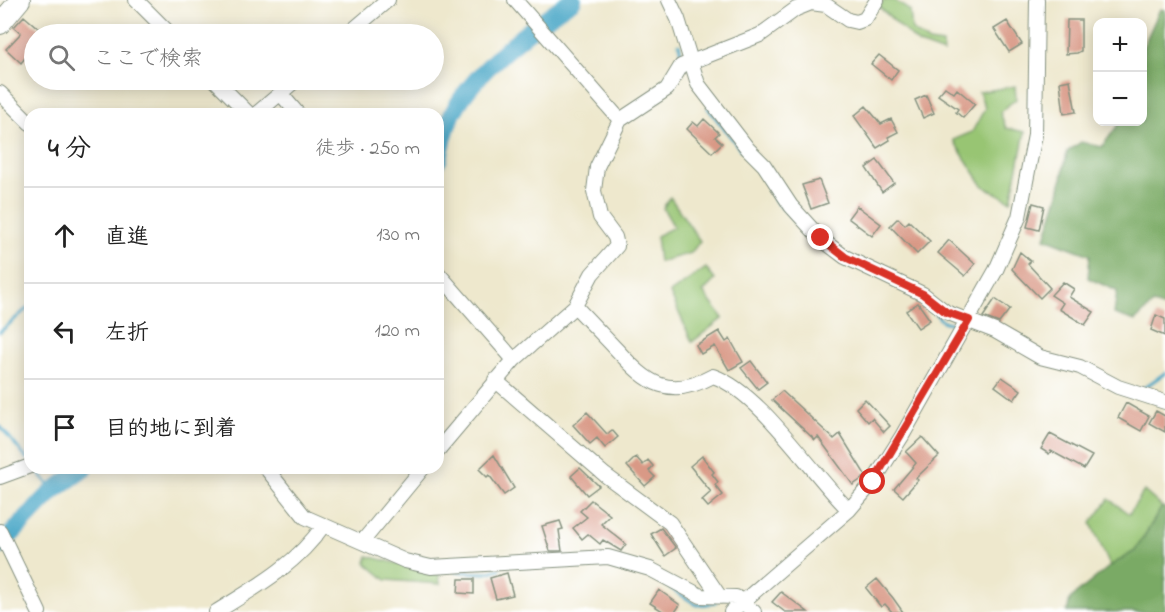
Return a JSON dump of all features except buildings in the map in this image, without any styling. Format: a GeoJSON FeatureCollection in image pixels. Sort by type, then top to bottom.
{"type":"FeatureCollection","features":[{"type":"Feature","properties":{"kind":"highway"},"geometry":{"type":"LineString","coordinates":[[0,24],[20,0]]}},
{"type":"Feature","properties":{"kind":"street"},"geometry":{"type":"LineString","coordinates":[[136,0],[160,24]]}},
{"type":"Feature","properties":{"kind":"street"},"geometry":{"type":"LineString","coordinates":[[360,24],[388,0]]}},
{"type":"Feature","properties":{"kind":"street"},"geometry":{"type":"LineString","coordinates":[[515,0],[620,120]]}},
{"type":"Feature","properties":{"kind":"street"},"geometry":{"type":"LineString","coordinates":[[669,0],[678,19],[699,84],[748,149],[764,165],[790,207],[821,238],[845,257],[923,294],[946,312],[995,331],[1040,357],[1080,367],[1118,387],[1165,402]]}},
{"type":"Feature","properties":{"kind":"street"},"geometry":{"type":"LineString","coordinates":[[444,443],[514,360],[575,306],[592,274],[617,246],[615,237],[600,218],[594,191],[597,167],[620,120],[633,109],[667,89],[681,66],[691,60],[760,35],[796,9],[811,3],[826,5],[848,20],[857,22],[865,19],[877,0]]}},
{"type":"Feature","properties":{"kind":"street"},"geometry":{"type":"LineString","coordinates":[[731,612],[849,510],[873,482],[902,436],[996,270],[1019,218],[1035,135],[1037,0]]}},
{"type":"Feature","properties":{"kind":"street"},"geometry":{"type":"LineString","coordinates":[[224,90],[243,108]]}},
{"type":"Feature","properties":{"kind":"street"},"geometry":{"type":"LineString","coordinates":[[263,108],[284,90]]}},
{"type":"Feature","properties":{"kind":"street"},"geometry":{"type":"LineString","coordinates":[[0,93],[24,117]]}},
{"type":"Feature","properties":{"kind":"street"},"geometry":{"type":"LineString","coordinates":[[280,93],[293,108]]}},
{"type":"Feature","properties":{"kind":"street"},"geometry":{"type":"LineString","coordinates":[[444,280],[514,360]]}},
{"type":"Feature","properties":{"kind":"street"},"geometry":{"type":"LineString","coordinates":[[575,306],[640,375],[656,385],[680,388],[698,384],[713,376],[728,381],[765,414],[826,488],[849,510]]}},
{"type":"Feature","properties":{"kind":"street"},"geometry":{"type":"LineString","coordinates":[[495,380],[605,475],[670,523],[720,597]]}},
{"type":"Feature","properties":{"kind":"street"},"geometry":{"type":"LineString","coordinates":[[0,477],[24,468]]}},
{"type":"Feature","properties":{"kind":"street"},"geometry":{"type":"LineString","coordinates":[[271,474],[305,517],[320,531],[362,542],[405,561],[431,567],[608,557],[650,569],[701,596],[736,597],[754,612]]}},
{"type":"Feature","properties":{"kind":"street"},"geometry":{"type":"LineString","coordinates":[[362,542],[418,474]]}},
{"type":"Feature","properties":{"kind":"street"},"geometry":{"type":"LineString","coordinates":[[0,531],[39,612]]}},
{"type":"Feature","properties":{"kind":"street"},"geometry":{"type":"LineString","coordinates":[[216,612],[278,573],[307,549],[320,531]]}},
{"type":"Feature","properties":{"kind":"green space"},"geometry":{"type":"Polygon","coordinates":[[[884,0],[894,0],[910,11],[912,30],[929,42],[943,44],[943,53],[919,44],[879,7],[884,0]]]}},
{"type":"Feature","properties":{"kind":"green space"},"geometry":{"type":"Polygon","coordinates":[[[1160,9],[1165,10],[1165,308],[1153,304],[1135,321],[1114,314],[1117,291],[1088,278],[1090,255],[1045,238],[1059,194],[1067,152],[1081,142],[1102,147],[1117,126],[1147,126],[1147,38],[1160,9]]]}},
{"type":"Feature","properties":{"kind":"green space"},"geometry":{"type":"Polygon","coordinates":[[[1015,86],[1016,99],[1000,112],[1006,128],[1025,132],[1011,201],[983,186],[953,140],[972,132],[985,108],[979,92],[1015,86]]]}},
{"type":"Feature","properties":{"kind":"green space"},"geometry":{"type":"Polygon","coordinates":[[[670,197],[700,241],[691,253],[659,262],[656,236],[674,227],[663,208],[670,197]]]}},
{"type":"Feature","properties":{"kind":"green space"},"geometry":{"type":"Polygon","coordinates":[[[706,268],[715,280],[703,292],[723,318],[692,342],[670,293],[706,268]]]}},
{"type":"Feature","properties":{"kind":"green space"},"geometry":{"type":"Polygon","coordinates":[[[1144,491],[1162,507],[1135,551],[1110,566],[1091,523],[1109,499],[1129,514],[1144,491]]]}},
{"type":"Feature","properties":{"kind":"green space"},"geometry":{"type":"Polygon","coordinates":[[[1162,507],[1165,508],[1165,612],[1067,612],[1070,599],[1110,566],[1135,551],[1162,507]]]}},
{"type":"Feature","properties":{"kind":"green space"},"geometry":{"type":"Polygon","coordinates":[[[368,556],[439,574],[440,584],[386,580],[366,563],[368,556]]]}},
{"type":"Feature","properties":{"kind":"waterway"},"geometry":{"type":"LineString","coordinates":[[444,138],[459,102],[472,85],[504,52],[573,0]]}},
{"type":"Feature","properties":{"kind":"waterway"},"geometry":{"type":"LineString","coordinates":[[679,44],[681,54]]}},
{"type":"Feature","properties":{"kind":"waterway"},"geometry":{"type":"LineString","coordinates":[[708,108],[741,150]]}},
{"type":"Feature","properties":{"kind":"waterway"},"geometry":{"type":"LineString","coordinates":[[761,172],[776,201],[805,231]]}},
{"type":"Feature","properties":{"kind":"waterway"},"geometry":{"type":"LineString","coordinates":[[0,332],[24,311]]}},
{"type":"Feature","properties":{"kind":"waterway"},"geometry":{"type":"LineString","coordinates":[[934,312],[942,321],[958,325]]}},
{"type":"Feature","properties":{"kind":"waterway"},"geometry":{"type":"LineString","coordinates":[[1142,389],[1165,373]]}},
{"type":"Feature","properties":{"kind":"waterway"},"geometry":{"type":"LineString","coordinates":[[0,426],[24,455]]}},
{"type":"Feature","properties":{"kind":"waterway"},"geometry":{"type":"LineString","coordinates":[[40,474],[53,491]]}},
{"type":"Feature","properties":{"kind":"waterway"},"geometry":{"type":"LineString","coordinates":[[0,546],[53,491],[77,474]]}},
{"type":"Feature","properties":{"kind":"waterway"},"geometry":{"type":"LineString","coordinates":[[456,572],[486,573],[500,569]]}},
{"type":"Feature","properties":{"kind":"waterway"},"geometry":{"type":"LineString","coordinates":[[666,585],[697,605],[716,603]]}},
{"type":"Feature","properties":{"kind":"route"},"geometry":{"type":"LineString","coordinates":[[821,238],[845,257],[923,294],[946,312],[969,320],[873,482]]}}]}
